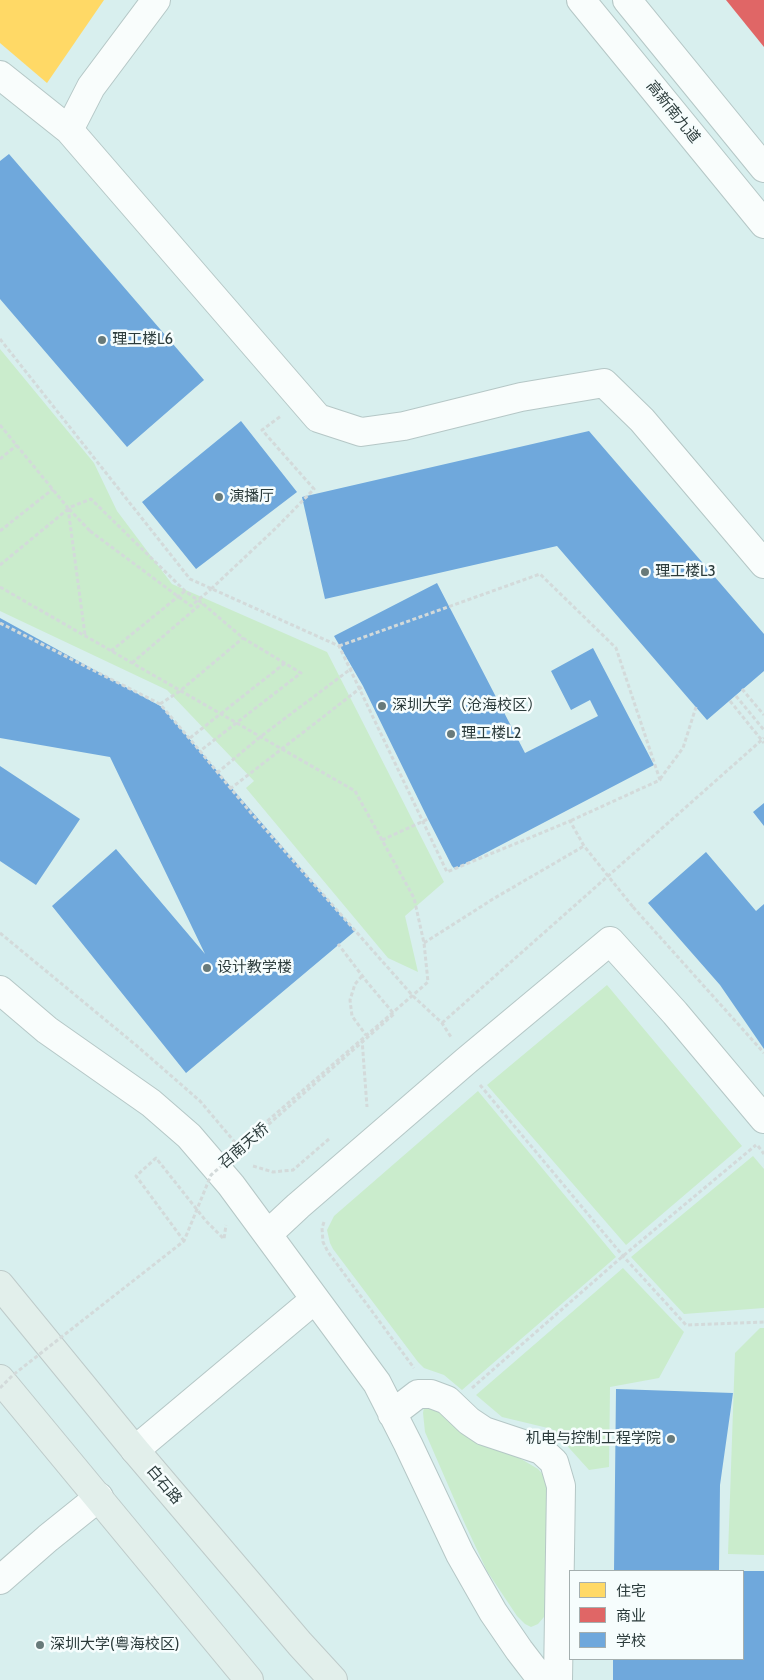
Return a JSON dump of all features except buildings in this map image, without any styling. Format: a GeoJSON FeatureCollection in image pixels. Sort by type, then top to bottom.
{"type":"FeatureCollection","features":[{"type":"Feature","properties":{"kind":"main road","name":"白石路"},"geometry":{"type":"LineString","coordinates":[[0,1286],[135,1450],[300,1644],[333,1680]]}},
{"type":"Feature","properties":{"kind":"main road"},"geometry":{"type":"LineString","coordinates":[[0,1379],[249,1680]]}},
{"type":"Feature","properties":{"kind":"street"},"geometry":{"type":"LineString","coordinates":[[69,130],[90,87],[156,0]]}},
{"type":"Feature","properties":{"kind":"street","name":"高新南九道"},"geometry":{"type":"LineString","coordinates":[[581,0],[764,224]]}},
{"type":"Feature","properties":{"kind":"street"},"geometry":{"type":"LineString","coordinates":[[627,0],[764,168]]}},
{"type":"Feature","properties":{"kind":"street"},"geometry":{"type":"LineString","coordinates":[[0,75],[69,130],[318,418],[361,432],[404,426],[522,397],[604,383],[642,420],[764,564]]}},
{"type":"Feature","properties":{"kind":"street"},"geometry":{"type":"LineString","coordinates":[[268,1234],[466,1061],[610,941],[764,1119]]}},
{"type":"Feature","properties":{"kind":"street"},"geometry":{"type":"LineString","coordinates":[[0,990],[47,1030],[151,1103],[189,1136],[231,1184],[377,1384],[408,1444],[460,1554],[493,1612],[542,1680]]}},
{"type":"Feature","properties":{"kind":"street"},"geometry":{"type":"LineString","coordinates":[[135,1450],[314,1300]]}},
{"type":"Feature","properties":{"kind":"street"},"geometry":{"type":"LineString","coordinates":[[392,1414],[418,1394],[431,1394],[447,1400],[469,1421],[484,1431],[541,1450],[554,1462],[561,1486],[558,1680]]}},
{"type":"Feature","properties":{"kind":"street"},"geometry":{"type":"LineString","coordinates":[[0,1580],[99,1497]]}},
{"type":"Feature","properties":{"kind":"path"},"geometry":{"type":"LineString","coordinates":[[0,340],[190,579],[339,646],[447,872],[570,821],[660,780],[683,748],[696,706]]}},
{"type":"Feature","properties":{"kind":"path"},"geometry":{"type":"LineString","coordinates":[[0,424],[68,508],[90,531],[191,606],[276,528],[314,489],[262,430]]}},
{"type":"Feature","properties":{"kind":"path"},"geometry":{"type":"LineString","coordinates":[[0,459],[17,445]]}},
{"type":"Feature","properties":{"kind":"path"},"geometry":{"type":"LineString","coordinates":[[0,531],[53,488]]}},
{"type":"Feature","properties":{"kind":"path"},"geometry":{"type":"LineString","coordinates":[[0,565],[68,508],[91,499],[185,591],[243,638],[301,673],[200,751]]}},
{"type":"Feature","properties":{"kind":"path"},"geometry":{"type":"LineString","coordinates":[[68,508],[85,636]]}},
{"type":"Feature","properties":{"kind":"path"},"geometry":{"type":"LineString","coordinates":[[339,646],[540,574],[616,648],[660,780]]}},
{"type":"Feature","properties":{"kind":"path"},"geometry":{"type":"LineString","coordinates":[[0,587],[355,791],[414,898],[424,943],[428,982],[235,1148],[231,1184]]}},
{"type":"Feature","properties":{"kind":"path"},"geometry":{"type":"LineString","coordinates":[[111,651],[185,591]]}},
{"type":"Feature","properties":{"kind":"path"},"geometry":{"type":"LineString","coordinates":[[132,663],[202,603]]}},
{"type":"Feature","properties":{"kind":"path"},"geometry":{"type":"LineString","coordinates":[[0,623],[160,704],[190,738],[230,789],[413,996],[442,1023],[478,1083],[623,1256],[686,1325],[764,1322]]}},
{"type":"Feature","properties":{"kind":"path"},"geometry":{"type":"LineString","coordinates":[[160,704],[180,691],[243,638]]}},
{"type":"Feature","properties":{"kind":"path"},"geometry":{"type":"LineString","coordinates":[[190,738],[285,663]]}},
{"type":"Feature","properties":{"kind":"path"},"geometry":{"type":"LineString","coordinates":[[217,773],[260,737],[352,668]]}},
{"type":"Feature","properties":{"kind":"path"},"geometry":{"type":"LineString","coordinates":[[230,789],[363,686]]}},
{"type":"Feature","properties":{"kind":"path"},"geometry":{"type":"LineString","coordinates":[[742,689],[764,715]]}},
{"type":"Feature","properties":{"kind":"path"},"geometry":{"type":"LineString","coordinates":[[736,696],[764,730]]}},
{"type":"Feature","properties":{"kind":"path"},"geometry":{"type":"LineString","coordinates":[[730,701],[764,743]]}},
{"type":"Feature","properties":{"kind":"path"},"geometry":{"type":"LineString","coordinates":[[442,1023],[764,738]]}},
{"type":"Feature","properties":{"kind":"path"},"geometry":{"type":"LineString","coordinates":[[382,840],[428,819]]}},
{"type":"Feature","properties":{"kind":"path"},"geometry":{"type":"LineString","coordinates":[[570,821],[584,846],[633,907],[764,1053]]}},
{"type":"Feature","properties":{"kind":"path"},"geometry":{"type":"LineString","coordinates":[[424,943],[493,899],[584,846]]}},
{"type":"Feature","properties":{"kind":"path"},"geometry":{"type":"LineString","coordinates":[[0,932],[200,1101],[243,1153]]}},
{"type":"Feature","properties":{"kind":"path","name":"召南天桥"},"geometry":{"type":"LineString","coordinates":[[0,1388],[184,1241],[211,1175],[394,1014],[338,944]]}},
{"type":"Feature","properties":{"kind":"path"},"geometry":{"type":"LineString","coordinates":[[362,976],[355,984],[350,1000],[352,1016],[366,1035]]}},
{"type":"Feature","properties":{"kind":"path"},"geometry":{"type":"LineString","coordinates":[[362,1039],[367,1107]]}},
{"type":"Feature","properties":{"kind":"path"},"geometry":{"type":"LineString","coordinates":[[360,1113],[375,1101]]}},
{"type":"Feature","properties":{"kind":"path"},"geometry":{"type":"LineString","coordinates":[[251,1163],[255,1167],[273,1172],[293,1170],[330,1138]]}},
{"type":"Feature","properties":{"kind":"path"},"geometry":{"type":"LineString","coordinates":[[470,1390],[623,1256],[756,1144],[764,1154]]}},
{"type":"Feature","properties":{"kind":"path"},"geometry":{"type":"LineString","coordinates":[[184,1241],[136,1176],[156,1158],[206,1221]]}},
{"type":"Feature","properties":{"kind":"path"},"geometry":{"type":"LineString","coordinates":[[324,1220],[322,1228],[323,1242],[328,1252],[418,1373]]}},
{"type":"Feature","properties":{"kind":"green space"},"geometry":{"type":"Polygon","coordinates":[[[0,349],[94,463],[117,511],[172,584],[327,652],[444,882],[405,916],[418,972],[388,958],[246,788],[254,781],[167,690],[0,611],[0,349]]]}},
{"type":"Feature","properties":{"kind":"green space"},"geometry":{"type":"Polygon","coordinates":[[[607,985],[742,1146],[626,1245],[487,1085],[607,985]]]}},
{"type":"Feature","properties":{"kind":"green space"},"geometry":{"type":"Polygon","coordinates":[[[478,1091],[616,1257],[462,1390],[444,1375],[424,1368],[418,1362],[333,1249],[327,1230],[334,1216],[478,1091]]]}},
{"type":"Feature","properties":{"kind":"green space"},"geometry":{"type":"Polygon","coordinates":[[[753,1156],[764,1169],[764,1308],[684,1314],[631,1257],[753,1156]]]}},
{"type":"Feature","properties":{"kind":"green space"},"geometry":{"type":"Polygon","coordinates":[[[623,1268],[684,1332],[659,1378],[610,1387],[609,1467],[589,1470],[552,1429],[502,1417],[476,1395],[623,1268]]]}},
{"type":"Feature","properties":{"kind":"green space"},"geometry":{"type":"Polygon","coordinates":[[[760,1328],[764,1328],[764,1555],[728,1554],[735,1353],[760,1328]]]}},
{"type":"Feature","properties":{"kind":"green space"},"geometry":{"type":"Polygon","coordinates":[[[430,1405],[538,1469],[549,1481],[548,1604],[544,1617],[538,1624],[531,1627],[517,1616],[487,1571],[425,1432],[424,1407],[430,1405]]]}},
{"type":"Feature","properties":{"kind":"place","name":"理工楼L6"},"geometry":{"type":"Point","coordinates":[102,340]}},
{"type":"Feature","properties":{"kind":"place","name":"演播厅"},"geometry":{"type":"Point","coordinates":[219,497]}},
{"type":"Feature","properties":{"kind":"place","name":"理工楼L3"},"geometry":{"type":"Point","coordinates":[645,572]}},
{"type":"Feature","properties":{"kind":"place","name":"深圳大学（沧海校区）"},"geometry":{"type":"Point","coordinates":[382,706]}},
{"type":"Feature","properties":{"kind":"place","name":"理工楼L2"},"geometry":{"type":"Point","coordinates":[451,734]}},
{"type":"Feature","properties":{"kind":"place","name":"设计教学楼"},"geometry":{"type":"Point","coordinates":[207,968]}},
{"type":"Feature","properties":{"kind":"place","name":"机电与控制工程学院"},"geometry":{"type":"Point","coordinates":[671,1439]}},
{"type":"Feature","properties":{"kind":"place","name":"深圳大学(粤海校区)"},"geometry":{"type":"Point","coordinates":[40,1645]}}]}
